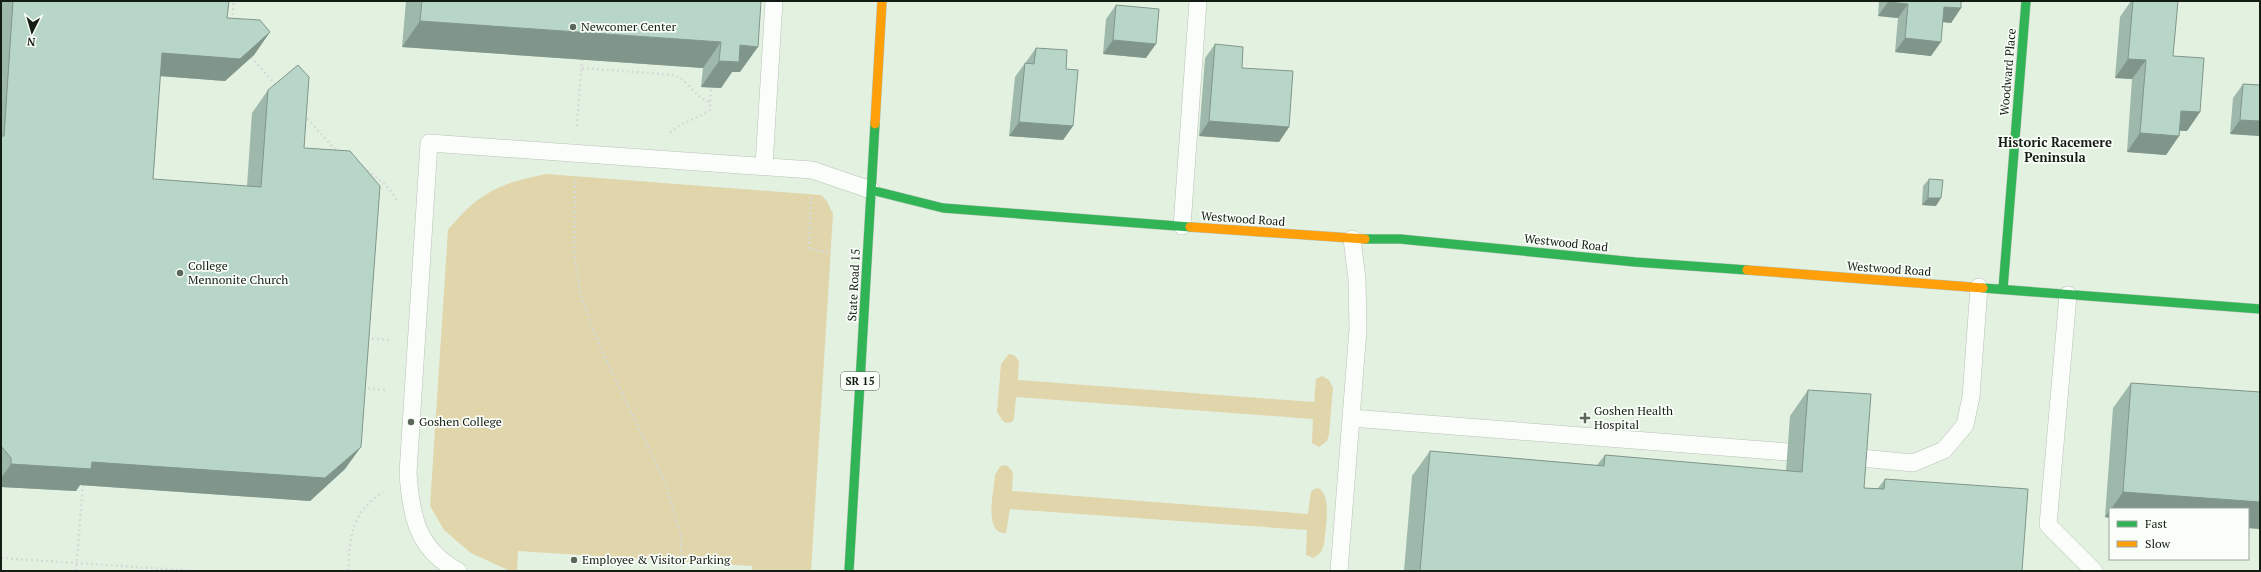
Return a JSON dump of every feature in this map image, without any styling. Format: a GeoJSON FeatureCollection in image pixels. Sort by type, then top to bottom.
{"type":"FeatureCollection","features":[{"type":"Feature","properties":{"kind":"street","name":"State Road 15"},"geometry":{"type":"LineString","coordinates":[[849,571],[882,1]]}},
{"type":"Feature","properties":{"kind":"street","name":"Woodward Place"},"geometry":{"type":"LineString","coordinates":[[2003,289],[2026,1]]}},
{"type":"Feature","properties":{"kind":"street","name":"Westwood Road"},"geometry":{"type":"LineString","coordinates":[[871,190],[943,208],[1352,239],[1400,239],[1635,262],[2260,309]]}},
{"type":"Feature","properties":{"kind":"lane"},"geometry":{"type":"LineString","coordinates":[[764,165],[774,1]]}},
{"type":"Feature","properties":{"kind":"lane"},"geometry":{"type":"LineString","coordinates":[[1182,226],[1198,1]]}},
{"type":"Feature","properties":{"kind":"lane"},"geometry":{"type":"LineString","coordinates":[[458,571],[423,542],[410,508],[408,473],[429,143],[764,165],[812,170],[871,190]]}},
{"type":"Feature","properties":{"kind":"lane"},"geometry":{"type":"LineString","coordinates":[[1339,571],[1358,329],[1357,279],[1352,239]]}},
{"type":"Feature","properties":{"kind":"lane"},"geometry":{"type":"LineString","coordinates":[[1850,457],[1913,463],[1944,450],[1965,425],[1971,397],[1979,287]]}},
{"type":"Feature","properties":{"kind":"lane"},"geometry":{"type":"LineString","coordinates":[[2068,295],[2048,525],[2094,571]]}},
{"type":"Feature","properties":{"kind":"lane"},"geometry":{"type":"LineString","coordinates":[[1351,418],[1788,452]]}},
{"type":"Feature","properties":{"kind":"path"},"geometry":{"type":"LineString","coordinates":[[232,26],[234,1]]}},
{"type":"Feature","properties":{"kind":"path"},"geometry":{"type":"LineString","coordinates":[[251,57],[280,89]]}},
{"type":"Feature","properties":{"kind":"path"},"geometry":{"type":"LineString","coordinates":[[582,59],[576,152],[574,239],[581,296],[600,347],[664,480],[681,535],[681,571]]}},
{"type":"Feature","properties":{"kind":"path"},"geometry":{"type":"LineString","coordinates":[[582,68],[675,75],[684,79],[704,100],[710,102]]}},
{"type":"Feature","properties":{"kind":"path"},"geometry":{"type":"LineString","coordinates":[[667,136],[682,123],[700,117],[710,110],[711,87]]}},
{"type":"Feature","properties":{"kind":"path"},"geometry":{"type":"LineString","coordinates":[[298,109],[333,147],[344,155]]}},
{"type":"Feature","properties":{"kind":"path"},"geometry":{"type":"LineString","coordinates":[[361,166],[381,181],[394,194],[399,208]]}},
{"type":"Feature","properties":{"kind":"path"},"geometry":{"type":"LineString","coordinates":[[812,192],[809,249],[831,253]]}},
{"type":"Feature","properties":{"kind":"path"},"geometry":{"type":"LineString","coordinates":[[362,338],[392,341],[392,333]]}},
{"type":"Feature","properties":{"kind":"path"},"geometry":{"type":"LineString","coordinates":[[388,398],[389,383]]}},
{"type":"Feature","properties":{"kind":"path"},"geometry":{"type":"LineString","coordinates":[[359,388],[388,390]]}},
{"type":"Feature","properties":{"kind":"path"},"geometry":{"type":"LineString","coordinates":[[76,571],[83,485]]}},
{"type":"Feature","properties":{"kind":"path"},"geometry":{"type":"LineString","coordinates":[[383,485],[386,498]]}},
{"type":"Feature","properties":{"kind":"path"},"geometry":{"type":"LineString","coordinates":[[348,571],[350,537],[354,524],[361,512],[384,492]]}},
{"type":"Feature","properties":{"kind":"path"},"geometry":{"type":"LineString","coordinates":[[1,558],[196,571]]}},
{"type":"Feature","properties":{"kind":"shaded area"},"geometry":{"type":"Polygon","coordinates":[[[547,174],[821,195],[827,201],[833,214],[811,571],[752,571],[752,566],[518,551],[517,571],[510,571],[471,553],[444,530],[430,506],[448,230],[470,206],[492,191],[516,181],[547,174]]]}},
{"type":"Feature","properties":{"kind":"shaded area"},"geometry":{"type":"Polygon","coordinates":[[[1009,354],[1014,355],[1019,361],[1018,380],[1314,402],[1316,379],[1322,376],[1329,380],[1333,388],[1329,434],[1327,441],[1319,447],[1312,443],[1313,419],[1016,397],[1014,419],[1012,422],[1006,423],[997,412],[1001,364],[1009,354]]]}},
{"type":"Feature","properties":{"kind":"shaded area"},"geometry":{"type":"Polygon","coordinates":[[[1003,465],[1008,466],[1013,472],[1012,491],[1308,514],[1311,491],[1317,488],[1322,491],[1327,504],[1324,545],[1321,552],[1314,558],[1306,555],[1307,530],[1010,509],[1006,533],[999,531],[994,527],[992,519],[992,501],[995,475],[999,468],[1003,465]]]}},
{"type":"Feature","properties":{"kind":"building","name":"College Mennonite Church"},"geometry":{"type":"Polygon","coordinates":[[[13,1],[229,1],[227,18],[260,20],[270,32],[240,59],[162,53],[153,179],[261,187],[268,90],[298,65],[309,77],[304,148],[350,151],[380,186],[361,447],[325,478],[92,462],[91,469],[11,464],[11,458],[1,446],[1,136],[4,136],[13,1]]]}},
{"type":"Feature","properties":{"kind":"building"},"geometry":{"type":"Polygon","coordinates":[[[422,1],[761,1],[758,47],[740,45],[739,62],[719,61],[721,42],[420,21],[422,1]]]}},
{"type":"Feature","properties":{"kind":"building"},"geometry":{"type":"Polygon","coordinates":[[[1888,1],[1961,1],[1961,8],[1944,7],[1941,42],[1905,38],[1908,4],[1888,1]]]}},
{"type":"Feature","properties":{"kind":"building"},"geometry":{"type":"Polygon","coordinates":[[[2133,1],[2178,1],[2173,56],[2204,58],[2200,112],[2181,111],[2179,136],[2140,133],[2146,60],[2128,59],[2133,1]]]}},
{"type":"Feature","properties":{"kind":"building"},"geometry":{"type":"Polygon","coordinates":[[[1116,5],[1159,9],[1156,44],[1113,40],[1116,5]]]}},
{"type":"Feature","properties":{"kind":"building"},"geometry":{"type":"Polygon","coordinates":[[[1215,44],[1243,47],[1242,68],[1293,71],[1289,127],[1209,121],[1215,44]]]}},
{"type":"Feature","properties":{"kind":"building"},"geometry":{"type":"Polygon","coordinates":[[[1036,48],[1067,50],[1066,69],[1078,70],[1073,126],[1019,122],[1025,63],[1034,64],[1036,48]]]}},
{"type":"Feature","properties":{"kind":"building"},"geometry":{"type":"Polygon","coordinates":[[[2243,84],[2260,85],[2260,121],[2240,120],[2243,84]]]}},
{"type":"Feature","properties":{"kind":"building"},"geometry":{"type":"Polygon","coordinates":[[[1929,179],[1943,180],[1941,198],[1928,198],[1929,179]]]}},
{"type":"Feature","properties":{"kind":"building"},"geometry":{"type":"Polygon","coordinates":[[[2131,383],[2260,392],[2260,502],[2123,492],[2131,383]]]}},
{"type":"Feature","properties":{"kind":"building"},"geometry":{"type":"Polygon","coordinates":[[[1808,390],[1871,394],[1864,488],[1884,489],[1885,479],[2028,489],[2022,571],[1420,571],[1430,451],[1604,466],[1605,455],[1802,472],[1808,390]]]}},
{"type":"Feature","properties":{"kind":"traffic: fast"},"geometry":{"type":"LineString","coordinates":[[2003,289],[2026,1]]}},
{"type":"Feature","properties":{"kind":"traffic: fast"},"geometry":{"type":"LineString","coordinates":[[849,571],[875,124]]}},
{"type":"Feature","properties":{"kind":"traffic: fast"},"geometry":{"type":"LineString","coordinates":[[871,190],[943,208],[1190,227]]}},
{"type":"Feature","properties":{"kind":"traffic: fast"},"geometry":{"type":"LineString","coordinates":[[1365,239],[1400,239],[1635,262],[1747,270]]}},
{"type":"Feature","properties":{"kind":"traffic: fast"},"geometry":{"type":"LineString","coordinates":[[1983,288],[2260,309]]}},
{"type":"Feature","properties":{"kind":"traffic: slow"},"geometry":{"type":"LineString","coordinates":[[875,124],[882,1]]}},
{"type":"Feature","properties":{"kind":"traffic: slow"},"geometry":{"type":"LineString","coordinates":[[1190,227],[1365,239]]}},
{"type":"Feature","properties":{"kind":"traffic: slow"},"geometry":{"type":"LineString","coordinates":[[1747,270],[1983,288]]}},
{"type":"Feature","properties":{"kind":"place","name":"Newcomer Center"},"geometry":{"type":"Point","coordinates":[573,27]}},
{"type":"Feature","properties":{"kind":"place","name":"College Mennonite Church"},"geometry":{"type":"Point","coordinates":[180,273]}},
{"type":"Feature","properties":{"kind":"place","name":"Goshen Health Hospital"},"geometry":{"type":"Point","coordinates":[1585,418]}},
{"type":"Feature","properties":{"kind":"place","name":"Goshen College"},"geometry":{"type":"Point","coordinates":[411,422]}},
{"type":"Feature","properties":{"kind":"place","name":"Employee & Visitor Parking"},"geometry":{"type":"Point","coordinates":[574,560]}},
{"type":"Feature","properties":{"kind":"district","name":"Historic Racemere Peninsula"},"geometry":{"type":"Point","coordinates":[2055,150]}}]}
